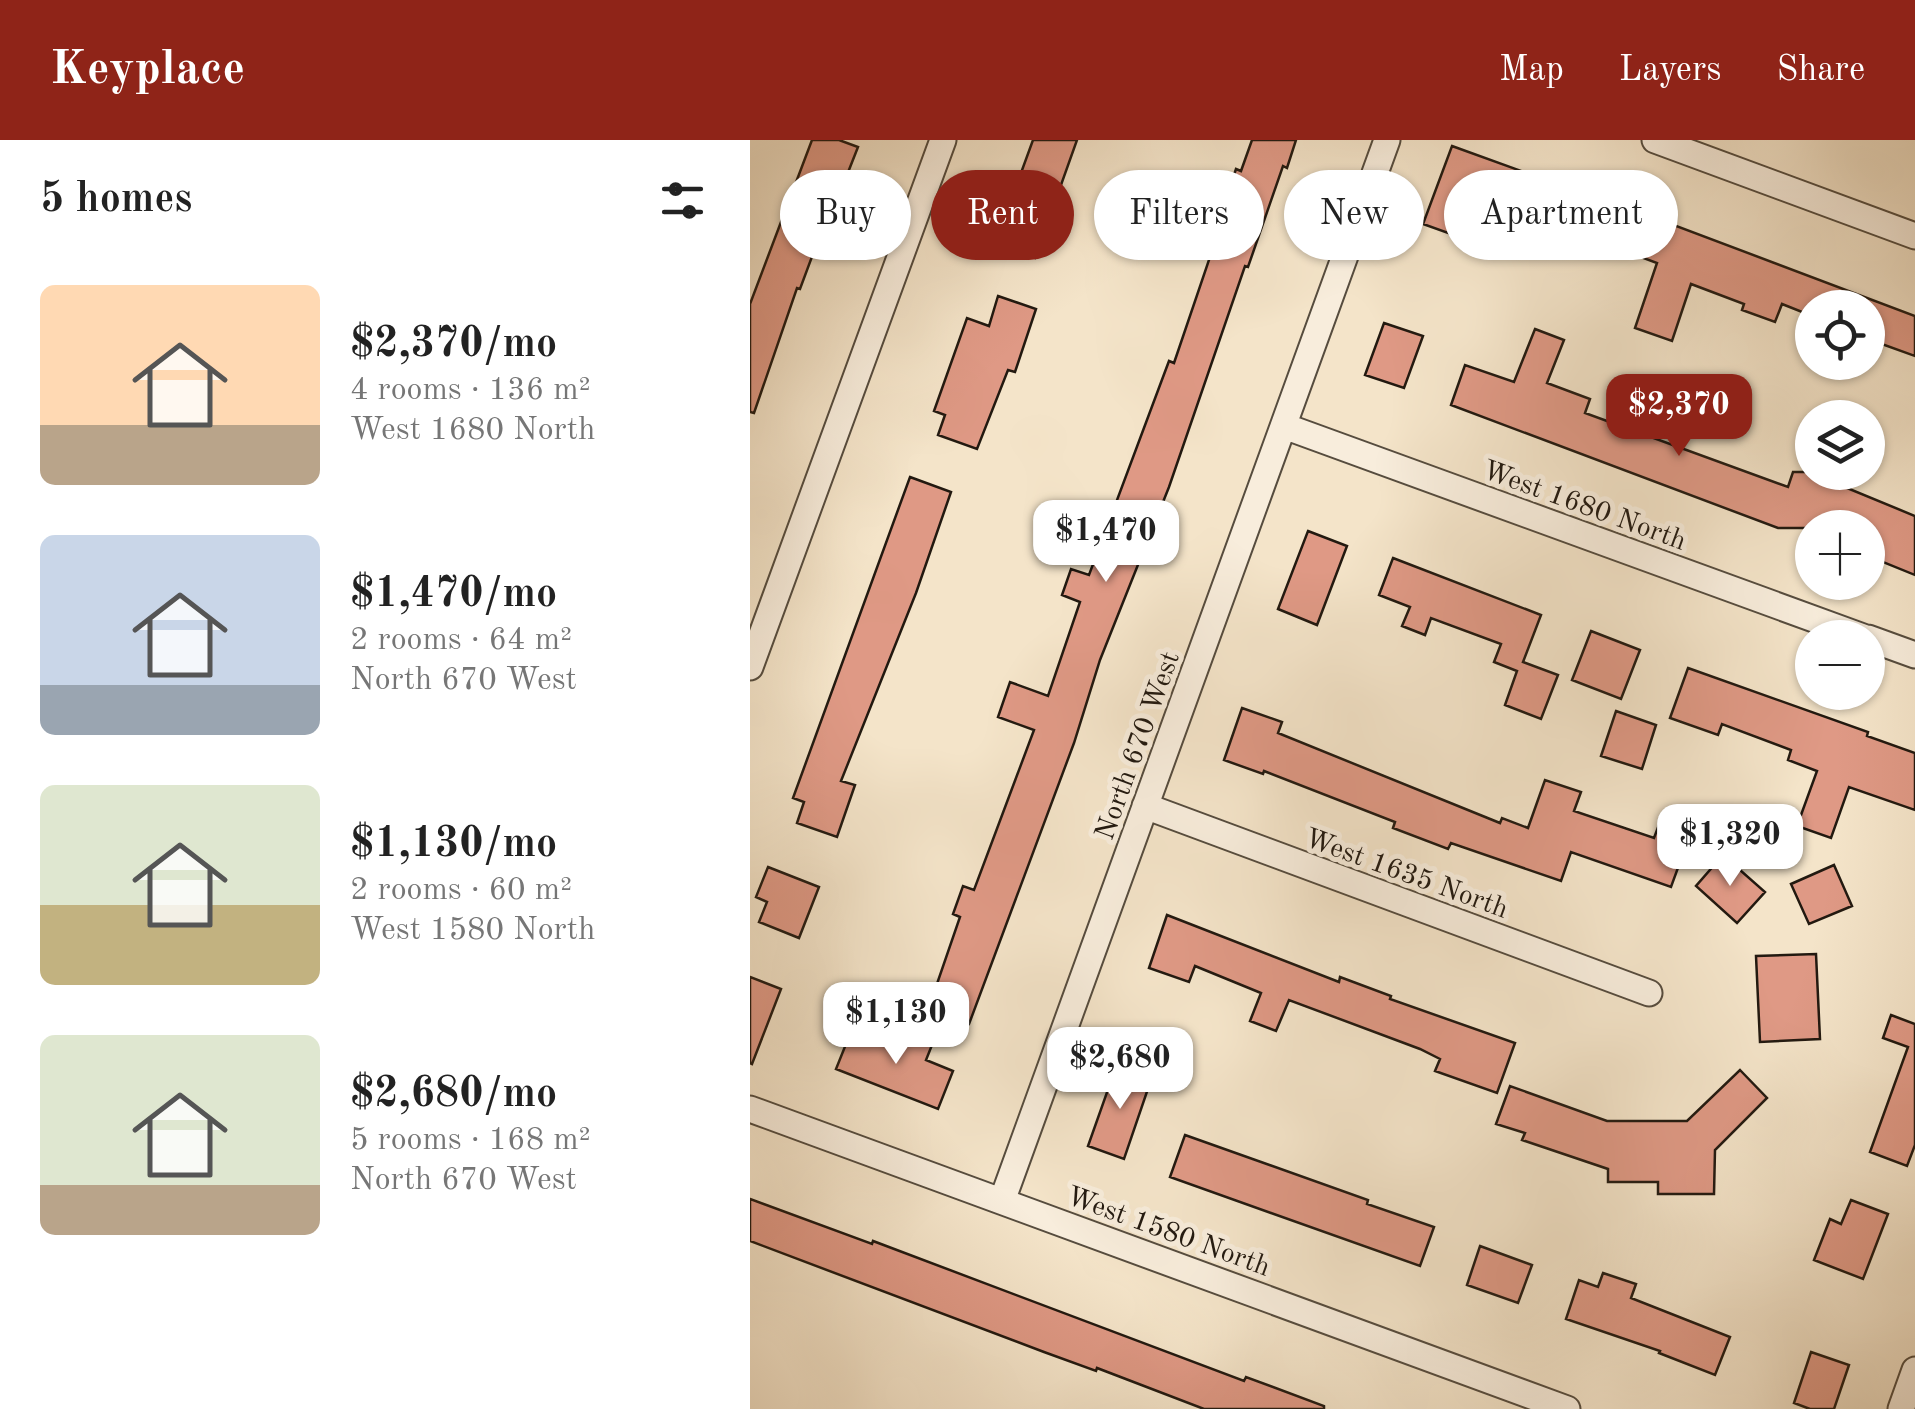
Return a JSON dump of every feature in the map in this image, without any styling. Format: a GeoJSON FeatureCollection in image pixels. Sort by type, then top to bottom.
{"type":"FeatureCollection","features":[{"type":"Feature","properties":{"kind":"street"},"geometry":{"type":"LineString","coordinates":[[750,668],[943,140]]}},
{"type":"Feature","properties":{"kind":"street","name":"North 670 West"},"geometry":{"type":"LineString","coordinates":[[1002,1201],[1387,140]]}},
{"type":"Feature","properties":{"kind":"street"},"geometry":{"type":"LineString","coordinates":[[1655,140],[1915,236]]}},
{"type":"Feature","properties":{"kind":"street","name":"West 1680 North"},"geometry":{"type":"LineString","coordinates":[[1284,426],[1818,620]]}},
{"type":"Feature","properties":{"kind":"street","name":"West 1680 North"},"geometry":{"type":"LineString","coordinates":[[1885,644],[1915,655]]}},
{"type":"Feature","properties":{"kind":"street","name":"West 1635 North"},"geometry":{"type":"LineString","coordinates":[[1146,806],[1649,993]]}},
{"type":"Feature","properties":{"kind":"street","name":"West 1580 North"},"geometry":{"type":"LineString","coordinates":[[750,1109],[1567,1409]]}},
{"type":"Feature","properties":{"kind":"street"},"geometry":{"type":"LineString","coordinates":[[1901,1409],[1915,1370]]}},
{"type":"Feature","properties":{"kind":"building"},"geometry":{"type":"Polygon","coordinates":[[[812,140],[839,140],[858,147],[849,170],[801,170],[812,140]]]}},
{"type":"Feature","properties":{"kind":"building"},"geometry":{"type":"Polygon","coordinates":[[[1033,140],[1077,140],[1066,170],[1022,170],[1033,140]]]}},
{"type":"Feature","properties":{"kind":"building"},"geometry":{"type":"Polygon","coordinates":[[[1252,140],[1296,140],[1264,221],[1264,170],[1241,170],[1252,140]]]}},
{"type":"Feature","properties":{"kind":"building"},"geometry":{"type":"Polygon","coordinates":[[[1452,146],[1518,170],[1444,170],[1444,232],[1424,221],[1452,146]]]}},
{"type":"Feature","properties":{"kind":"building"},"geometry":{"type":"Polygon","coordinates":[[[780,225],[780,260],[811,260],[800,289],[797,288],[754,413],[750,412],[750,304],[780,225]]]}},
{"type":"Feature","properties":{"kind":"building"},"geometry":{"type":"Polygon","coordinates":[[[1678,227],[1846,290],[1795,290],[1795,309],[1782,304],[1775,322],[1742,310],[1744,304],[1691,284],[1672,341],[1635,328],[1657,263],[1649,260],[1678,260],[1678,227]]]}},
{"type":"Feature","properties":{"kind":"building"},"geometry":{"type":"Polygon","coordinates":[[[1209,260],[1250,260],[1245,266],[1169,487],[1100,660],[1074,743],[969,1024],[928,1010],[960,917],[953,914],[963,886],[974,890],[1034,730],[998,717],[1010,682],[1048,696],[1080,602],[1062,595],[1071,569],[1089,575],[1169,361],[1174,363],[1209,260]]]}},
{"type":"Feature","properties":{"kind":"building"},"geometry":{"type":"Polygon","coordinates":[[[998,296],[1036,309],[1015,372],[1008,370],[977,449],[938,435],[945,415],[934,411],[967,318],[989,326],[998,296]]]}},
{"type":"Feature","properties":{"kind":"building"},"geometry":{"type":"Polygon","coordinates":[[[1885,305],[1915,316],[1915,356],[1885,345],[1885,305]]]}},
{"type":"Feature","properties":{"kind":"building"},"geometry":{"type":"Polygon","coordinates":[[[1384,323],[1423,336],[1404,388],[1365,375],[1384,323]]]}},
{"type":"Feature","properties":{"kind":"building"},"geometry":{"type":"Polygon","coordinates":[[[1535,329],[1564,340],[1547,383],[1590,399],[1585,413],[1788,487],[1795,472],[1795,490],[1852,490],[1915,516],[1915,575],[1885,563],[1885,510],[1795,510],[1795,528],[1778,528],[1451,405],[1465,365],[1514,382],[1535,329]]]}},
{"type":"Feature","properties":{"kind":"building"},"geometry":{"type":"Polygon","coordinates":[[[910,477],[951,492],[916,593],[841,781],[855,785],[837,837],[797,823],[804,802],[793,798],[910,477]]]}},
{"type":"Feature","properties":{"kind":"building"},"geometry":{"type":"Polygon","coordinates":[[[1308,531],[1347,546],[1317,625],[1278,609],[1308,531]]]}},
{"type":"Feature","properties":{"kind":"building"},"geometry":{"type":"Polygon","coordinates":[[[1393,558],[1541,615],[1523,662],[1558,675],[1541,719],[1505,705],[1517,671],[1494,662],[1501,644],[1431,618],[1425,635],[1402,626],[1410,607],[1379,595],[1393,558]]]}},
{"type":"Feature","properties":{"kind":"building"},"geometry":{"type":"Polygon","coordinates":[[[1591,631],[1640,650],[1621,699],[1572,680],[1591,631]]]}},
{"type":"Feature","properties":{"kind":"building"},"geometry":{"type":"Polygon","coordinates":[[[1688,668],[1795,706],[1795,710],[1806,710],[1868,732],[1867,736],[1915,753],[1915,810],[1849,787],[1831,838],[1797,826],[1817,771],[1788,760],[1791,750],[1722,724],[1718,735],[1670,718],[1688,668]]]}},
{"type":"Feature","properties":{"kind":"building"},"geometry":{"type":"Polygon","coordinates":[[[1242,708],[1282,722],[1278,733],[1500,823],[1502,818],[1528,828],[1545,780],[1581,792],[1574,811],[1654,838],[1660,822],[1691,832],[1671,887],[1571,852],[1561,881],[1451,843],[1448,849],[1393,828],[1395,822],[1264,771],[1263,774],[1224,760],[1242,708]]]}},
{"type":"Feature","properties":{"kind":"building"},"geometry":{"type":"Polygon","coordinates":[[[1616,711],[1656,725],[1642,769],[1601,756],[1616,711]]]}},
{"type":"Feature","properties":{"kind":"building"},"geometry":{"type":"Polygon","coordinates":[[[1723,855],[1765,892],[1737,923],[1696,886],[1723,855]]]}},
{"type":"Feature","properties":{"kind":"building"},"geometry":{"type":"Polygon","coordinates":[[[1834,865],[1852,906],[1809,924],[1791,884],[1834,865]]]}},
{"type":"Feature","properties":{"kind":"building"},"geometry":{"type":"Polygon","coordinates":[[[768,867],[819,887],[799,938],[759,922],[767,902],[756,897],[768,867]]]}},
{"type":"Feature","properties":{"kind":"building"},"geometry":{"type":"Polygon","coordinates":[[[1167,915],[1339,982],[1340,977],[1515,1043],[1497,1093],[1435,1071],[1440,1059],[1420,1049],[1289,1000],[1276,1031],[1250,1021],[1261,993],[1195,966],[1189,982],[1149,968],[1167,915]]]}},
{"type":"Feature","properties":{"kind":"building"},"geometry":{"type":"Polygon","coordinates":[[[1816,954],[1820,1039],[1760,1042],[1756,956],[1816,954]]]}},
{"type":"Feature","properties":{"kind":"building"},"geometry":{"type":"Polygon","coordinates":[[[750,977],[781,989],[752,1064],[750,1063],[750,977]]]}},
{"type":"Feature","properties":{"kind":"building"},"geometry":{"type":"Polygon","coordinates":[[[1891,1015],[1915,1024],[1915,1145],[1907,1166],[1870,1152],[1908,1047],[1883,1038],[1891,1015]]]}},
{"type":"Feature","properties":{"kind":"building"},"geometry":{"type":"Polygon","coordinates":[[[852,1029],[899,1047],[904,1034],[932,1045],[926,1060],[953,1071],[938,1109],[836,1069],[852,1029]]]}},
{"type":"Feature","properties":{"kind":"building"},"geometry":{"type":"Polygon","coordinates":[[[1117,1064],[1152,1077],[1124,1159],[1088,1146],[1117,1064]]]}},
{"type":"Feature","properties":{"kind":"building"},"geometry":{"type":"Polygon","coordinates":[[[1740,1070],[1767,1098],[1715,1150],[1714,1194],[1658,1194],[1658,1182],[1608,1182],[1608,1169],[1522,1140],[1525,1133],[1496,1124],[1510,1086],[1607,1121],[1687,1121],[1740,1070]]]}},
{"type":"Feature","properties":{"kind":"building"},"geometry":{"type":"Polygon","coordinates":[[[1185,1135],[1434,1227],[1420,1266],[1170,1177],[1185,1135]]]}},
{"type":"Feature","properties":{"kind":"building"},"geometry":{"type":"Polygon","coordinates":[[[750,1199],[872,1244],[873,1241],[1244,1381],[1246,1377],[1324,1409],[1204,1409],[1044,1352],[750,1241],[750,1199]]]}},
{"type":"Feature","properties":{"kind":"building"},"geometry":{"type":"Polygon","coordinates":[[[1851,1200],[1888,1214],[1863,1279],[1814,1260],[1830,1219],[1841,1224],[1851,1200]]]}},
{"type":"Feature","properties":{"kind":"building"},"geometry":{"type":"Polygon","coordinates":[[[1480,1246],[1532,1265],[1518,1303],[1467,1285],[1480,1246]]]}},
{"type":"Feature","properties":{"kind":"building"},"geometry":{"type":"Polygon","coordinates":[[[1603,1273],[1636,1284],[1631,1298],[1730,1337],[1715,1375],[1660,1351],[1566,1319],[1579,1280],[1598,1287],[1603,1273]]]}},
{"type":"Feature","properties":{"kind":"building"},"geometry":{"type":"Polygon","coordinates":[[[1811,1352],[1849,1365],[1834,1409],[1810,1409],[1794,1403],[1811,1352]]]}}]}
